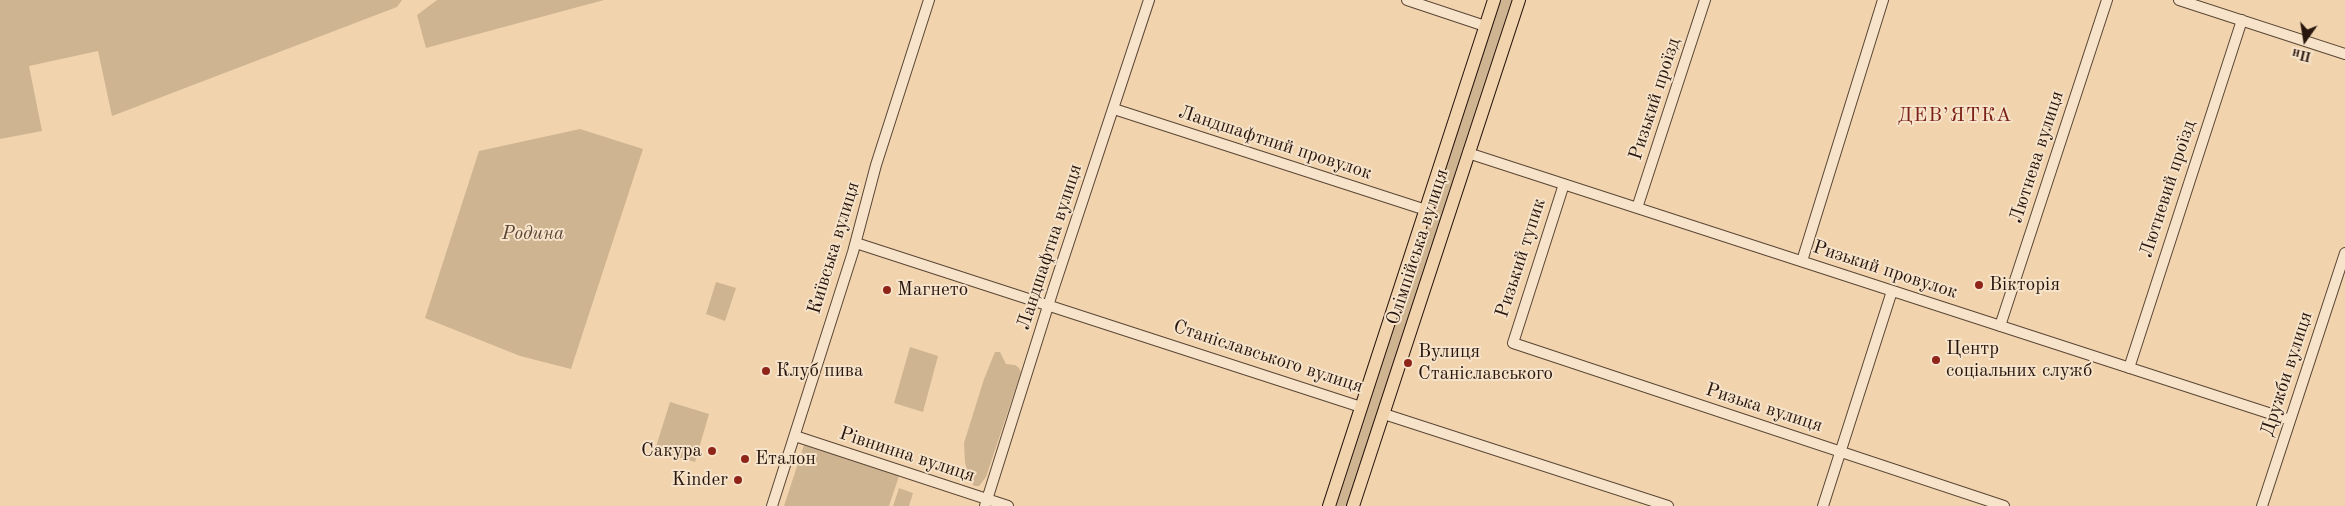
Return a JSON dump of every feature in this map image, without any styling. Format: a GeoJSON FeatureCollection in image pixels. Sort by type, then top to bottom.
{"type":"FeatureCollection","features":[{"type":"Feature","properties":{"kind":"main road","name":"Олімпійська вулиця"},"geometry":{"type":"LineString","coordinates":[[1329,506],[1494,0]]}},
{"type":"Feature","properties":{"kind":"main road","name":"Олімпійська вулиця"},"geometry":{"type":"LineString","coordinates":[[1353,506],[1519,0]]}},
{"type":"Feature","properties":{"kind":"main road","name":"Станіславського вулиця"},"geometry":{"type":"LineString","coordinates":[[1361,407],[1384,414]]}},
{"type":"Feature","properties":{"kind":"street","name":"Київська вулиця"},"geometry":{"type":"LineString","coordinates":[[772,506],[856,243],[876,165],[929,0]]}},
{"type":"Feature","properties":{"kind":"street","name":"Ландшафтна вулиця"},"geometry":{"type":"LineString","coordinates":[[986,503],[1149,0]]}},
{"type":"Feature","properties":{"kind":"street"},"geometry":{"type":"LineString","coordinates":[[1407,0],[1485,26]]}},
{"type":"Feature","properties":{"kind":"street","name":"Ризький проїзд"},"geometry":{"type":"LineString","coordinates":[[1637,208],[1705,0]]}},
{"type":"Feature","properties":{"kind":"street"},"geometry":{"type":"LineString","coordinates":[[1802,261],[1883,0]]}},
{"type":"Feature","properties":{"kind":"street","name":"Лютнева вулиця"},"geometry":{"type":"LineString","coordinates":[[2000,326],[2108,0]]}},
{"type":"Feature","properties":{"kind":"street"},"geometry":{"type":"LineString","coordinates":[[2179,0],[2345,54]]}},
{"type":"Feature","properties":{"kind":"street","name":"Лютневий проїзд"},"geometry":{"type":"LineString","coordinates":[[2128,368],[2242,20]]}},
{"type":"Feature","properties":{"kind":"street","name":"Ландшафтний провулок"},"geometry":{"type":"LineString","coordinates":[[1114,109],[1426,210]]}},
{"type":"Feature","properties":{"kind":"street","name":"Ризький провулок"},"geometry":{"type":"LineString","coordinates":[[1468,153],[2290,420]]}},
{"type":"Feature","properties":{"kind":"street","name":"Ризький тупик"},"geometry":{"type":"LineString","coordinates":[[1512,343],[1564,184]]}},
{"type":"Feature","properties":{"kind":"street","name":"Станіславського вулиця"},"geometry":{"type":"LineString","coordinates":[[856,243],[1049,304],[1361,407]]}},
{"type":"Feature","properties":{"kind":"street","name":"Дружби вулиця"},"geometry":{"type":"LineString","coordinates":[[2262,506],[2345,253]]}},
{"type":"Feature","properties":{"kind":"street"},"geometry":{"type":"LineString","coordinates":[[1823,506],[1892,291]]}},
{"type":"Feature","properties":{"kind":"street","name":"Ризька вулиця"},"geometry":{"type":"LineString","coordinates":[[1512,343],[2004,506]]}},
{"type":"Feature","properties":{"kind":"street","name":"Станіславського вулиця"},"geometry":{"type":"LineString","coordinates":[[1384,414],[1668,506]]}},
{"type":"Feature","properties":{"kind":"street","name":"Рівнинна вулиця"},"geometry":{"type":"LineString","coordinates":[[795,436],[986,503],[1008,506]]}},
{"type":"Feature","properties":{"kind":"green space"},"geometry":{"type":"Polygon","coordinates":[[[0,0],[402,0],[397,7],[112,116],[98,51],[29,66],[42,131],[0,139],[0,0]]]}},
{"type":"Feature","properties":{"kind":"green space"},"geometry":{"type":"Polygon","coordinates":[[[437,0],[604,0],[426,48],[417,15],[437,0]]]}},
{"type":"Feature","properties":{"kind":"green space"},"geometry":{"type":"Polygon","coordinates":[[[1494,0],[1519,0],[1353,506],[1329,506],[1494,0]]]}},
{"type":"Feature","properties":{"kind":"green space","name":"Родина"},"geometry":{"type":"Polygon","coordinates":[[[580,129],[643,149],[571,369],[520,356],[425,318],[479,151],[580,129]]]}},
{"type":"Feature","properties":{"kind":"green space"},"geometry":{"type":"Polygon","coordinates":[[[716,282],[736,288],[725,321],[706,314],[716,282]]]}},
{"type":"Feature","properties":{"kind":"green space"},"geometry":{"type":"Polygon","coordinates":[[[910,347],[938,356],[923,412],[894,403],[910,347]]]}},
{"type":"Feature","properties":{"kind":"green space"},"geometry":{"type":"Polygon","coordinates":[[[995,352],[1000,352],[1006,364],[1015,365],[1021,372],[986,477],[979,486],[974,486],[969,479],[965,462],[964,443],[984,379],[995,352]]]}},
{"type":"Feature","properties":{"kind":"green space"},"geometry":{"type":"Polygon","coordinates":[[[670,402],[709,414],[695,462],[655,450],[670,402]]]}},
{"type":"Feature","properties":{"kind":"green space"},"geometry":{"type":"Polygon","coordinates":[[[805,442],[900,473],[889,506],[784,506],[805,442]]]}},
{"type":"Feature","properties":{"kind":"green space"},"geometry":{"type":"Polygon","coordinates":[[[899,488],[913,493],[909,506],[893,506],[899,488]]]}},
{"type":"Feature","properties":{"kind":"place","name":"Вікторія"},"geometry":{"type":"Point","coordinates":[1979,285]}},
{"type":"Feature","properties":{"kind":"place","name":"Магнето"},"geometry":{"type":"Point","coordinates":[887,290]}},
{"type":"Feature","properties":{"kind":"place","name":"Центр соціальних служб"},"geometry":{"type":"Point","coordinates":[1936,360]}},
{"type":"Feature","properties":{"kind":"place","name":"Вулиця Станіславського"},"geometry":{"type":"Point","coordinates":[1408,363]}},
{"type":"Feature","properties":{"kind":"place","name":"Клуб пива"},"geometry":{"type":"Point","coordinates":[766,371]}},
{"type":"Feature","properties":{"kind":"place","name":"Сакура"},"geometry":{"type":"Point","coordinates":[712,451]}},
{"type":"Feature","properties":{"kind":"place","name":"Еталон"},"geometry":{"type":"Point","coordinates":[745,459]}},
{"type":"Feature","properties":{"kind":"place","name":"Kinder"},"geometry":{"type":"Point","coordinates":[738,480]}},
{"type":"Feature","properties":{"kind":"district","name":"ДЕВ’ЯТКА"},"geometry":{"type":"Point","coordinates":[1955,116]}}]}
